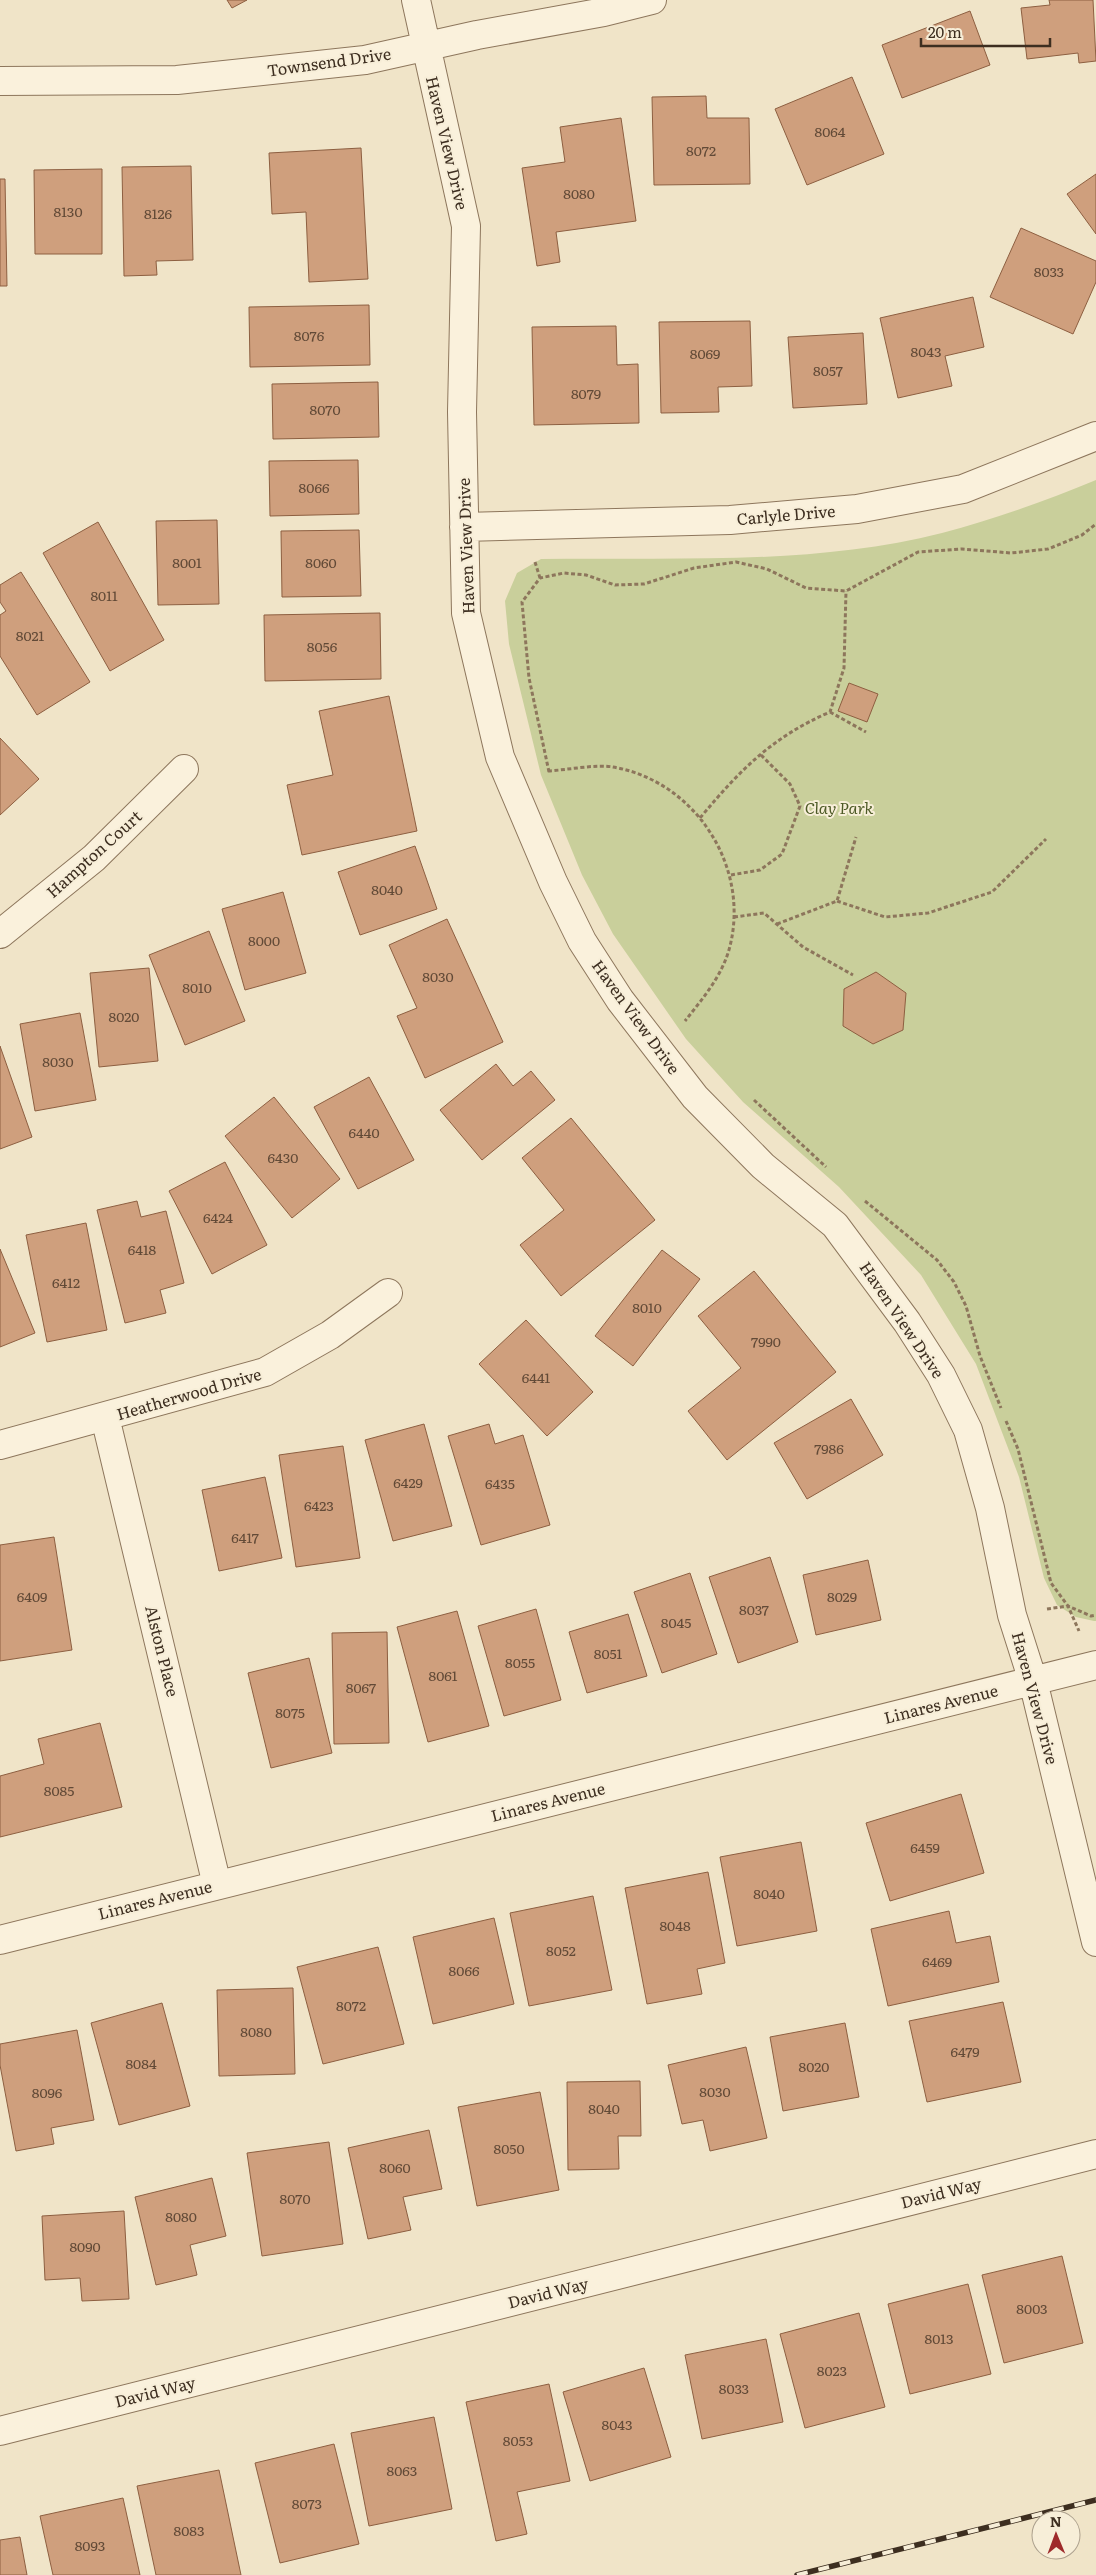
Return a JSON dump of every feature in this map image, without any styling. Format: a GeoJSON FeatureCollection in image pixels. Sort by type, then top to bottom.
{"type":"FeatureCollection","features":[{"type":"Feature","properties":{"kind":"street","name":"Haven View Drive"},"geometry":{"type":"LineString","coordinates":[[416,0],[466,226],[462,412],[466,613],[500,757],[553,882],[582,941],[620,1000],[695,1097],[763,1166],[835,1225],[907,1322],[941,1375],[968,1430],[990,1508],[1012,1615],[1033,1681],[1096,1942]]}},
{"type":"Feature","properties":{"kind":"street","name":"Townsend Drive"},"geometry":{"type":"LineString","coordinates":[[0,81],[177,80],[365,60],[426,46],[604,12],[652,0]]}},
{"type":"Feature","properties":{"kind":"street","name":"Carlyle Drive"},"geometry":{"type":"LineString","coordinates":[[464,526],[730,520],[857,509],[962,489],[1096,436]]}},
{"type":"Feature","properties":{"kind":"street","name":"Hampton Court"},"geometry":{"type":"LineString","coordinates":[[0,934],[94,858],[184,769]]}},
{"type":"Feature","properties":{"kind":"street","name":"Heatherwood Drive"},"geometry":{"type":"LineString","coordinates":[[0,1444],[105,1418],[265,1372],[330,1335],[388,1294]]}},
{"type":"Feature","properties":{"kind":"street","name":"Alston Place"},"geometry":{"type":"LineString","coordinates":[[105,1418],[217,1885]]}},
{"type":"Feature","properties":{"kind":"street","name":"Linares Avenue"},"geometry":{"type":"LineString","coordinates":[[0,1940],[1096,1665]]}},
{"type":"Feature","properties":{"kind":"street","name":"David Way"},"geometry":{"type":"LineString","coordinates":[[0,2431],[1096,2154]]}},
{"type":"Feature","properties":{"kind":"path"},"geometry":{"type":"LineString","coordinates":[[552,780],[548,771],[530,678],[522,602],[540,578],[564,573],[586,575],[615,585],[644,584],[694,568],[736,562],[767,569],[806,588],[846,591],[918,552],[962,549],[1011,553],[1048,549],[1082,535],[1096,524]]}},
{"type":"Feature","properties":{"kind":"path"},"geometry":{"type":"LineString","coordinates":[[700,818],[730,782],[760,754],[800,725],[830,712],[844,668],[846,591]]}},
{"type":"Feature","properties":{"kind":"path"},"geometry":{"type":"LineString","coordinates":[[830,712],[866,732]]}},
{"type":"Feature","properties":{"kind":"path"},"geometry":{"type":"LineString","coordinates":[[731,875],[760,870],[782,854],[800,806],[790,784],[760,754]]}},
{"type":"Feature","properties":{"kind":"path"},"geometry":{"type":"LineString","coordinates":[[548,771],[612,766],[642,776],[670,789],[700,818],[719,846],[731,875],[734,917],[730,947],[711,989],[686,1021]]}},
{"type":"Feature","properties":{"kind":"path"},"geometry":{"type":"LineString","coordinates":[[837,901],[856,837]]}},
{"type":"Feature","properties":{"kind":"path"},"geometry":{"type":"LineString","coordinates":[[777,924],[837,901],[884,917],[928,913],[992,892],[1046,839]]}},
{"type":"Feature","properties":{"kind":"path"},"geometry":{"type":"LineString","coordinates":[[734,917],[764,913],[803,947],[853,975]]}},
{"type":"Feature","properties":{"kind":"path"},"geometry":{"type":"LineString","coordinates":[[680,1014],[691,1028]]}},
{"type":"Feature","properties":{"kind":"path"},"geometry":{"type":"LineString","coordinates":[[750,1096],[828,1169]]}},
{"type":"Feature","properties":{"kind":"green space","name":"Clay Park"},"geometry":{"type":"Polygon","coordinates":[[[1096,480],[1096,1621],[1094,1621],[1076,1617],[1057,1605],[1044,1578],[1019,1477],[976,1364],[921,1275],[839,1187],[743,1102],[686,1039],[613,934],[582,875],[541,775],[509,644],[505,601],[517,573],[541,559],[743,558],[843,551],[893,544],[962,528],[1020,509],[1096,480]]]}},
{"type":"Feature","properties":{"kind":"building"},"geometry":{"type":"Polygon","coordinates":[[[227,0],[247,0],[232,8],[227,0]]]}},
{"type":"Feature","properties":{"kind":"building"},"geometry":{"type":"Polygon","coordinates":[[[1049,0],[1093,0],[1096,61],[1079,63],[1078,53],[1027,59],[1021,8],[1050,5],[1049,0]]]}},
{"type":"Feature","properties":{"kind":"building"},"geometry":{"type":"Polygon","coordinates":[[[970,11],[990,65],[902,98],[882,45],[970,11]]]}},
{"type":"Feature","properties":{"kind":"building"},"geometry":{"type":"Polygon","coordinates":[[[852,77],[884,154],[807,185],[775,109],[852,77]]]}},
{"type":"Feature","properties":{"kind":"building"},"geometry":{"type":"Polygon","coordinates":[[[706,96],[707,118],[749,118],[750,184],[654,185],[652,97],[706,96]]]}},
{"type":"Feature","properties":{"kind":"building"},"geometry":{"type":"Polygon","coordinates":[[[621,118],[636,221],[556,232],[560,262],[537,266],[522,168],[565,162],[560,127],[621,118]]]}},
{"type":"Feature","properties":{"kind":"building"},"geometry":{"type":"Polygon","coordinates":[[[361,148],[368,279],[309,282],[306,212],[272,214],[269,153],[361,148]]]}},
{"type":"Feature","properties":{"kind":"building"},"geometry":{"type":"Polygon","coordinates":[[[191,166],[193,260],[156,261],[157,275],[124,276],[122,167],[191,166]]]}},
{"type":"Feature","properties":{"kind":"building"},"geometry":{"type":"Polygon","coordinates":[[[102,169],[102,254],[35,254],[34,170],[102,169]]]}},
{"type":"Feature","properties":{"kind":"building"},"geometry":{"type":"Polygon","coordinates":[[[1096,174],[1096,234],[1067,194],[1096,174]]]}},
{"type":"Feature","properties":{"kind":"building"},"geometry":{"type":"Polygon","coordinates":[[[0,179],[5,179],[7,286],[0,286],[0,179]]]}},
{"type":"Feature","properties":{"kind":"building"},"geometry":{"type":"Polygon","coordinates":[[[1021,228],[1096,261],[1096,282],[1073,334],[990,297],[1021,228]]]}},
{"type":"Feature","properties":{"kind":"building"},"geometry":{"type":"Polygon","coordinates":[[[973,297],[984,347],[945,356],[952,386],[898,398],[880,318],[973,297]]]}},
{"type":"Feature","properties":{"kind":"building"},"geometry":{"type":"Polygon","coordinates":[[[369,305],[370,365],[250,367],[249,307],[369,305]]]}},
{"type":"Feature","properties":{"kind":"building"},"geometry":{"type":"Polygon","coordinates":[[[750,321],[752,386],[718,387],[719,412],[661,413],[659,322],[750,321]]]}},
{"type":"Feature","properties":{"kind":"building"},"geometry":{"type":"Polygon","coordinates":[[[616,326],[617,365],[638,364],[639,423],[534,425],[532,327],[616,326]]]}},
{"type":"Feature","properties":{"kind":"building"},"geometry":{"type":"Polygon","coordinates":[[[863,333],[867,404],[793,408],[788,337],[863,333]]]}},
{"type":"Feature","properties":{"kind":"building"},"geometry":{"type":"Polygon","coordinates":[[[378,382],[379,437],[273,439],[272,384],[378,382]]]}},
{"type":"Feature","properties":{"kind":"building"},"geometry":{"type":"Polygon","coordinates":[[[358,460],[359,514],[270,516],[269,461],[358,460]]]}},
{"type":"Feature","properties":{"kind":"building"},"geometry":{"type":"Polygon","coordinates":[[[217,520],[219,604],[158,605],[156,521],[217,520]]]}},
{"type":"Feature","properties":{"kind":"building"},"geometry":{"type":"Polygon","coordinates":[[[98,522],[164,640],[110,671],[43,553],[98,522]]]}},
{"type":"Feature","properties":{"kind":"building"},"geometry":{"type":"Polygon","coordinates":[[[359,530],[361,596],[282,597],[281,531],[359,530]]]}},
{"type":"Feature","properties":{"kind":"building"},"geometry":{"type":"Polygon","coordinates":[[[21,572],[90,682],[37,715],[0,656],[0,615],[6,611],[0,602],[0,585],[21,572]]]}},
{"type":"Feature","properties":{"kind":"building"},"geometry":{"type":"Polygon","coordinates":[[[380,613],[381,679],[265,681],[264,615],[380,613]]]}},
{"type":"Feature","properties":{"kind":"building"},"geometry":{"type":"Polygon","coordinates":[[[849,683],[878,694],[867,722],[838,711],[849,683]]]}},
{"type":"Feature","properties":{"kind":"building"},"geometry":{"type":"Polygon","coordinates":[[[389,696],[417,831],[302,855],[287,785],[333,775],[319,711],[389,696]]]}},
{"type":"Feature","properties":{"kind":"building"},"geometry":{"type":"Polygon","coordinates":[[[0,738],[39,779],[0,815],[0,738]]]}},
{"type":"Feature","properties":{"kind":"building"},"geometry":{"type":"Polygon","coordinates":[[[415,846],[437,909],[360,935],[338,872],[415,846]]]}},
{"type":"Feature","properties":{"kind":"building"},"geometry":{"type":"Polygon","coordinates":[[[283,892],[306,973],[245,990],[222,909],[283,892]]]}},
{"type":"Feature","properties":{"kind":"building"},"geometry":{"type":"Polygon","coordinates":[[[447,919],[503,1042],[425,1078],[397,1016],[417,1008],[389,945],[447,919]]]}},
{"type":"Feature","properties":{"kind":"building"},"geometry":{"type":"Polygon","coordinates":[[[209,931],[245,1021],[185,1045],[149,955],[209,931]]]}},
{"type":"Feature","properties":{"kind":"building"},"geometry":{"type":"Polygon","coordinates":[[[149,968],[158,1061],[99,1067],[90,973],[149,968]]]}},
{"type":"Feature","properties":{"kind":"building"},"geometry":{"type":"Polygon","coordinates":[[[876,972],[906,993],[903,1030],[873,1044],[843,1026],[844,989],[876,972]]]}},
{"type":"Feature","properties":{"kind":"building"},"geometry":{"type":"Polygon","coordinates":[[[80,1013],[96,1100],[35,1111],[20,1024],[80,1013]]]}},
{"type":"Feature","properties":{"kind":"building"},"geometry":{"type":"Polygon","coordinates":[[[0,1046],[32,1137],[0,1149],[0,1046]]]}},
{"type":"Feature","properties":{"kind":"building"},"geometry":{"type":"Polygon","coordinates":[[[496,1064],[513,1086],[531,1071],[555,1100],[482,1160],[440,1110],[496,1064]]]}},
{"type":"Feature","properties":{"kind":"building"},"geometry":{"type":"Polygon","coordinates":[[[369,1077],[414,1160],[358,1189],[314,1107],[369,1077]]]}},
{"type":"Feature","properties":{"kind":"building"},"geometry":{"type":"Polygon","coordinates":[[[274,1097],[340,1179],[292,1218],[225,1136],[274,1097]]]}},
{"type":"Feature","properties":{"kind":"building"},"geometry":{"type":"Polygon","coordinates":[[[571,1118],[655,1220],[561,1296],[520,1245],[564,1210],[522,1158],[571,1118]]]}},
{"type":"Feature","properties":{"kind":"building"},"geometry":{"type":"Polygon","coordinates":[[[225,1162],[267,1245],[212,1274],[169,1191],[225,1162]]]}},
{"type":"Feature","properties":{"kind":"building"},"geometry":{"type":"Polygon","coordinates":[[[137,1201],[141,1217],[166,1211],[184,1283],[160,1290],[166,1313],[125,1323],[97,1210],[137,1201]]]}},
{"type":"Feature","properties":{"kind":"building"},"geometry":{"type":"Polygon","coordinates":[[[86,1223],[107,1330],[47,1342],[26,1235],[86,1223]]]}},
{"type":"Feature","properties":{"kind":"building"},"geometry":{"type":"Polygon","coordinates":[[[0,1249],[35,1333],[0,1347],[0,1249]]]}},
{"type":"Feature","properties":{"kind":"building"},"geometry":{"type":"Polygon","coordinates":[[[662,1250],[700,1279],[633,1366],[595,1336],[662,1250]]]}},
{"type":"Feature","properties":{"kind":"building"},"geometry":{"type":"Polygon","coordinates":[[[754,1271],[836,1372],[727,1460],[688,1411],[741,1368],[698,1316],[754,1271]]]}},
{"type":"Feature","properties":{"kind":"building"},"geometry":{"type":"Polygon","coordinates":[[[526,1320],[593,1392],[547,1436],[479,1364],[526,1320]]]}},
{"type":"Feature","properties":{"kind":"building"},"geometry":{"type":"Polygon","coordinates":[[[851,1399],[883,1455],[807,1499],[774,1443],[851,1399]]]}},
{"type":"Feature","properties":{"kind":"building"},"geometry":{"type":"Polygon","coordinates":[[[424,1424],[452,1526],[393,1541],[365,1440],[424,1424]]]}},
{"type":"Feature","properties":{"kind":"building"},"geometry":{"type":"Polygon","coordinates":[[[489,1424],[495,1444],[523,1435],[550,1525],[481,1545],[448,1436],[489,1424]]]}},
{"type":"Feature","properties":{"kind":"building"},"geometry":{"type":"Polygon","coordinates":[[[343,1446],[360,1558],[296,1567],[279,1455],[343,1446]]]}},
{"type":"Feature","properties":{"kind":"building"},"geometry":{"type":"Polygon","coordinates":[[[265,1477],[282,1558],[219,1571],[202,1490],[265,1477]]]}},
{"type":"Feature","properties":{"kind":"building"},"geometry":{"type":"Polygon","coordinates":[[[54,1537],[72,1650],[0,1661],[0,1545],[54,1537]]]}},
{"type":"Feature","properties":{"kind":"building"},"geometry":{"type":"Polygon","coordinates":[[[770,1557],[798,1642],[738,1663],[709,1577],[770,1557]]]}},
{"type":"Feature","properties":{"kind":"building"},"geometry":{"type":"Polygon","coordinates":[[[868,1560],[881,1620],[816,1635],[803,1575],[868,1560]]]}},
{"type":"Feature","properties":{"kind":"building"},"geometry":{"type":"Polygon","coordinates":[[[690,1573],[717,1654],[662,1673],[634,1592],[690,1573]]]}},
{"type":"Feature","properties":{"kind":"building"},"geometry":{"type":"Polygon","coordinates":[[[536,1609],[561,1700],[504,1716],[478,1626],[536,1609]]]}},
{"type":"Feature","properties":{"kind":"building"},"geometry":{"type":"Polygon","coordinates":[[[457,1611],[489,1726],[428,1742],[397,1627],[457,1611]]]}},
{"type":"Feature","properties":{"kind":"building"},"geometry":{"type":"Polygon","coordinates":[[[628,1614],[647,1676],[587,1693],[569,1632],[628,1614]]]}},
{"type":"Feature","properties":{"kind":"building"},"geometry":{"type":"Polygon","coordinates":[[[387,1632],[389,1743],[334,1744],[332,1633],[387,1632]]]}},
{"type":"Feature","properties":{"kind":"building"},"geometry":{"type":"Polygon","coordinates":[[[309,1658],[332,1753],[271,1768],[248,1673],[309,1658]]]}},
{"type":"Feature","properties":{"kind":"building"},"geometry":{"type":"Polygon","coordinates":[[[100,1723],[122,1807],[0,1837],[0,1776],[44,1764],[38,1739],[100,1723]]]}},
{"type":"Feature","properties":{"kind":"building"},"geometry":{"type":"Polygon","coordinates":[[[961,1794],[984,1873],[890,1901],[866,1823],[961,1794]]]}},
{"type":"Feature","properties":{"kind":"building"},"geometry":{"type":"Polygon","coordinates":[[[801,1842],[817,1931],[737,1946],[720,1857],[801,1842]]]}},
{"type":"Feature","properties":{"kind":"building"},"geometry":{"type":"Polygon","coordinates":[[[708,1872],[725,1963],[697,1969],[702,1994],[647,2004],[625,1888],[708,1872]]]}},
{"type":"Feature","properties":{"kind":"building"},"geometry":{"type":"Polygon","coordinates":[[[593,1896],[612,1990],[529,2006],[510,1913],[593,1896]]]}},
{"type":"Feature","properties":{"kind":"building"},"geometry":{"type":"Polygon","coordinates":[[[949,1911],[956,1943],[990,1936],[999,1982],[888,2006],[871,1929],[949,1911]]]}},
{"type":"Feature","properties":{"kind":"building"},"geometry":{"type":"Polygon","coordinates":[[[494,1918],[514,2004],[433,2024],[413,1937],[494,1918]]]}},
{"type":"Feature","properties":{"kind":"building"},"geometry":{"type":"Polygon","coordinates":[[[378,1947],[404,2044],[323,2064],[297,1967],[378,1947]]]}},
{"type":"Feature","properties":{"kind":"building"},"geometry":{"type":"Polygon","coordinates":[[[293,1988],[295,2074],[219,2076],[217,1990],[293,1988]]]}},
{"type":"Feature","properties":{"kind":"building"},"geometry":{"type":"Polygon","coordinates":[[[1003,2002],[1021,2082],[927,2102],[909,2021],[1003,2002]]]}},
{"type":"Feature","properties":{"kind":"building"},"geometry":{"type":"Polygon","coordinates":[[[162,2003],[190,2106],[119,2125],[91,2023],[162,2003]]]}},
{"type":"Feature","properties":{"kind":"building"},"geometry":{"type":"Polygon","coordinates":[[[845,2023],[859,2097],[783,2111],[770,2037],[845,2023]]]}},
{"type":"Feature","properties":{"kind":"building"},"geometry":{"type":"Polygon","coordinates":[[[77,2030],[94,2120],[51,2128],[54,2144],[16,2151],[0,2065],[0,2044],[77,2030]]]}},
{"type":"Feature","properties":{"kind":"building"},"geometry":{"type":"Polygon","coordinates":[[[746,2047],[767,2138],[710,2151],[703,2120],[682,2124],[668,2065],[746,2047]]]}},
{"type":"Feature","properties":{"kind":"building"},"geometry":{"type":"Polygon","coordinates":[[[640,2081],[641,2136],[618,2136],[619,2169],[568,2170],[567,2082],[640,2081]]]}},
{"type":"Feature","properties":{"kind":"building"},"geometry":{"type":"Polygon","coordinates":[[[540,2092],[559,2190],[477,2206],[458,2107],[540,2092]]]}},
{"type":"Feature","properties":{"kind":"building"},"geometry":{"type":"Polygon","coordinates":[[[429,2130],[442,2189],[403,2197],[411,2230],[368,2239],[348,2148],[429,2130]]]}},
{"type":"Feature","properties":{"kind":"building"},"geometry":{"type":"Polygon","coordinates":[[[329,2142],[343,2244],[262,2256],[247,2153],[329,2142]]]}},
{"type":"Feature","properties":{"kind":"building"},"geometry":{"type":"Polygon","coordinates":[[[212,2178],[226,2236],[190,2245],[197,2275],[156,2285],[135,2197],[212,2178]]]}},
{"type":"Feature","properties":{"kind":"building"},"geometry":{"type":"Polygon","coordinates":[[[124,2211],[129,2299],[82,2301],[80,2278],[45,2280],[42,2216],[124,2211]]]}},
{"type":"Feature","properties":{"kind":"building"},"geometry":{"type":"Polygon","coordinates":[[[1062,2256],[1083,2343],[1004,2363],[982,2275],[1062,2256]]]}},
{"type":"Feature","properties":{"kind":"building"},"geometry":{"type":"Polygon","coordinates":[[[968,2284],[991,2374],[910,2394],[888,2304],[968,2284]]]}},
{"type":"Feature","properties":{"kind":"building"},"geometry":{"type":"Polygon","coordinates":[[[859,2313],[885,2407],[805,2428],[780,2334],[859,2313]]]}},
{"type":"Feature","properties":{"kind":"building"},"geometry":{"type":"Polygon","coordinates":[[[766,2339],[783,2422],[702,2439],[685,2355],[766,2339]]]}},
{"type":"Feature","properties":{"kind":"building"},"geometry":{"type":"Polygon","coordinates":[[[644,2368],[671,2457],[590,2481],[563,2392],[644,2368]]]}},
{"type":"Feature","properties":{"kind":"building"},"geometry":{"type":"Polygon","coordinates":[[[549,2384],[570,2481],[517,2492],[527,2534],[496,2541],[466,2402],[549,2384]]]}},
{"type":"Feature","properties":{"kind":"building"},"geometry":{"type":"Polygon","coordinates":[[[434,2417],[452,2509],[369,2526],[351,2433],[434,2417]]]}},
{"type":"Feature","properties":{"kind":"building"},"geometry":{"type":"Polygon","coordinates":[[[334,2444],[359,2544],[280,2563],[255,2463],[334,2444]]]}},
{"type":"Feature","properties":{"kind":"building"},"geometry":{"type":"Polygon","coordinates":[[[219,2470],[241,2575],[156,2575],[137,2486],[219,2470]]]}},
{"type":"Feature","properties":{"kind":"building"},"geometry":{"type":"Polygon","coordinates":[[[123,2498],[140,2575],[53,2575],[40,2516],[123,2498]]]}},
{"type":"Feature","properties":{"kind":"building"},"geometry":{"type":"Polygon","coordinates":[[[20,2537],[27,2575],[0,2575],[0,2540],[20,2537]]]}},
{"type":"Feature","properties":{"kind":"railway"},"geometry":{"type":"LineString","coordinates":[[797,2575],[1096,2500]]}}]}
